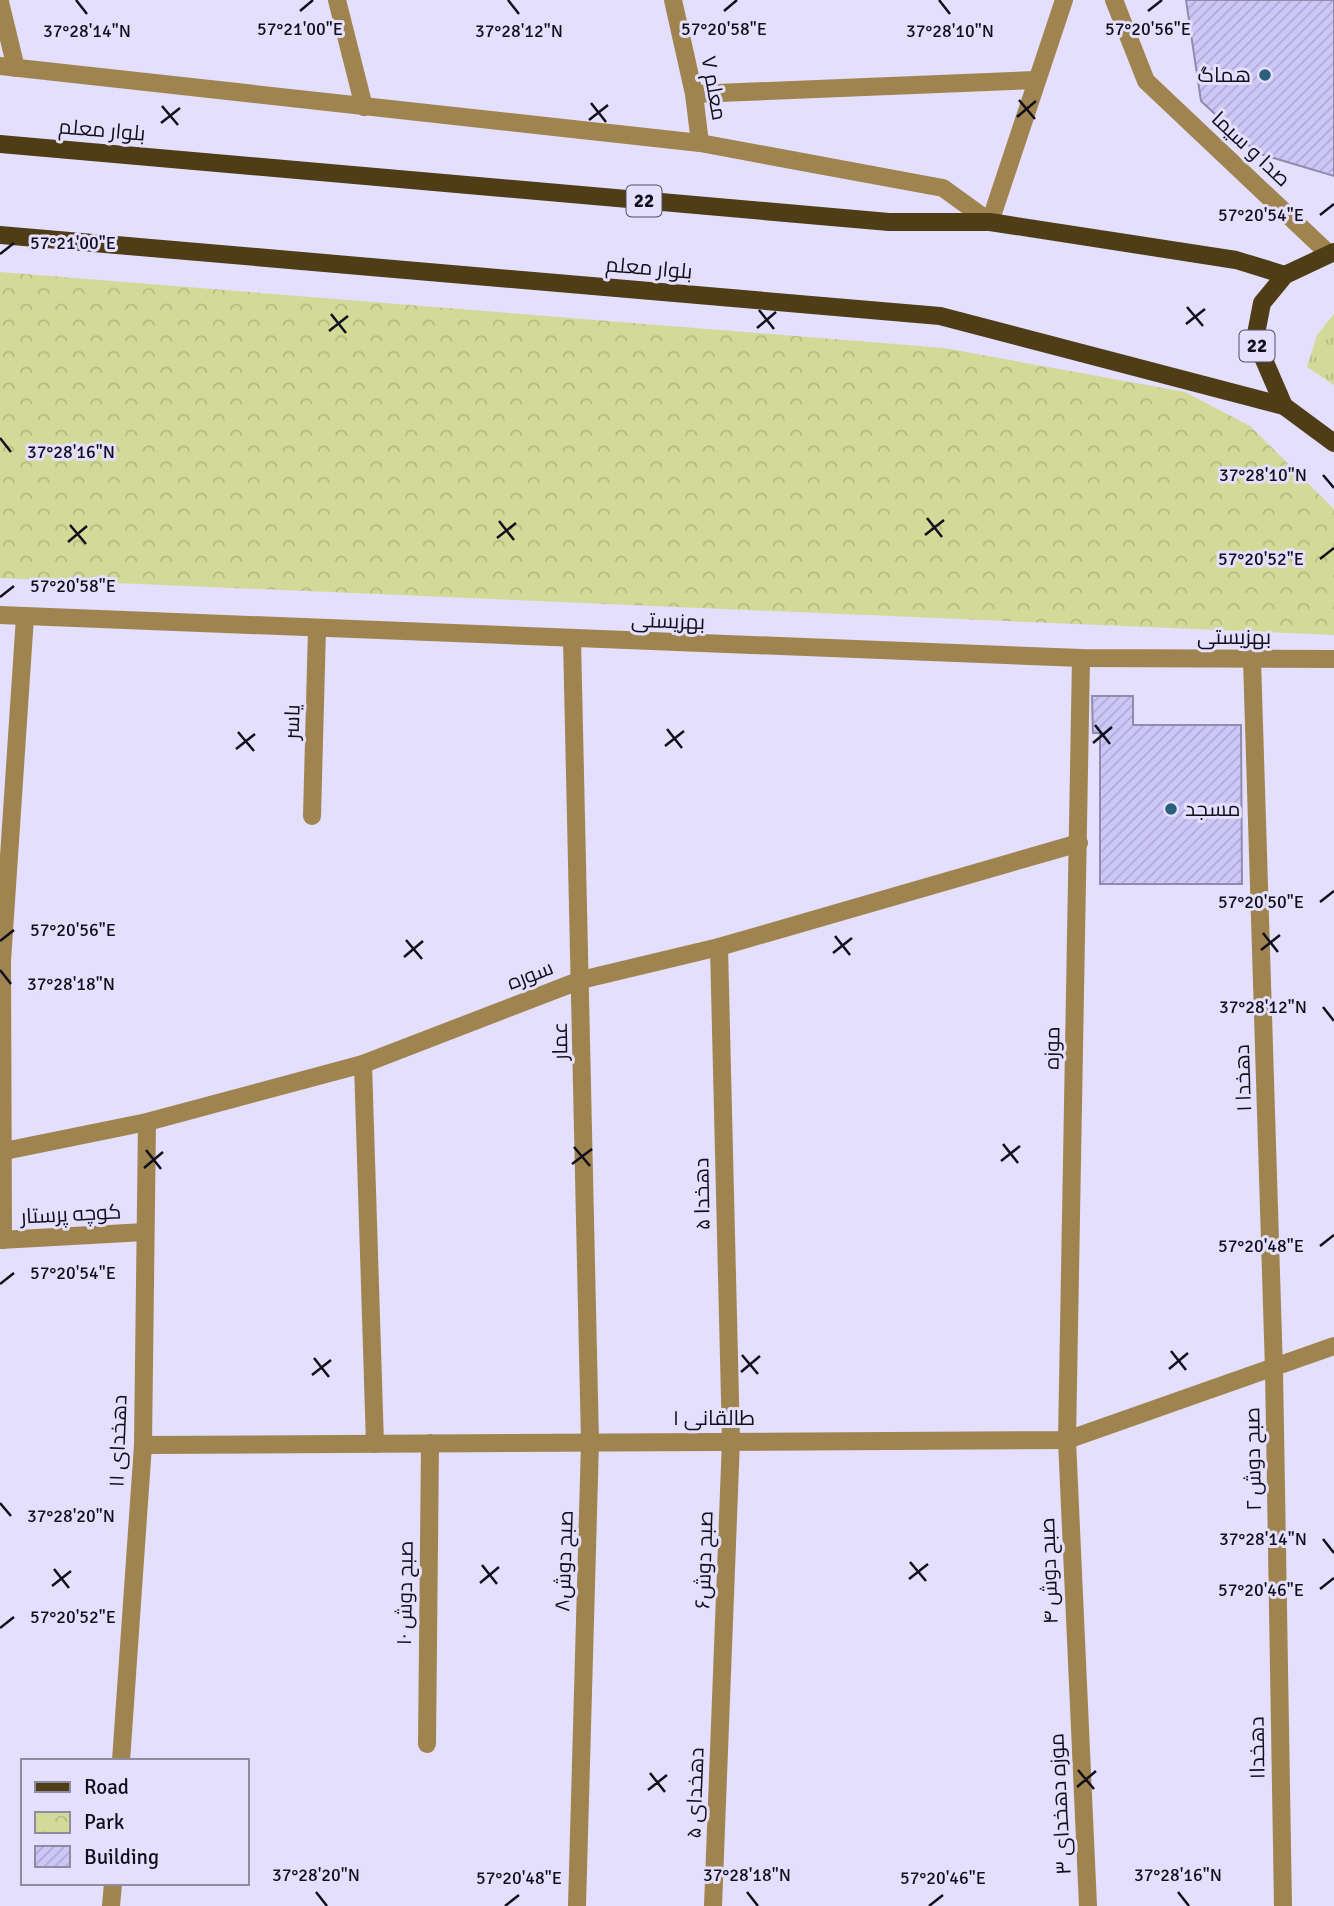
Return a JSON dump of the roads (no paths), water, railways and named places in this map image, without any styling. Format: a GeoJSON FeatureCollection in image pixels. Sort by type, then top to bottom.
{"type":"FeatureCollection","features":[{"type":"Feature","properties":{"kind":"main road","name":"بلوار معلم"},"geometry":{"type":"LineString","coordinates":[[0,144],[889,222],[990,222],[1236,260],[1284,275]]}},
{"type":"Feature","properties":{"kind":"main road","name":"بلوار معلم"},"geometry":{"type":"LineString","coordinates":[[0,235],[940,316],[1284,407]]}},
{"type":"Feature","properties":{"kind":"main road","name":"22"},"geometry":{"type":"LineString","coordinates":[[1284,407],[1255,339],[1262,303],[1284,275],[1331,253]]}},
{"type":"Feature","properties":{"kind":"main road"},"geometry":{"type":"LineString","coordinates":[[1284,407],[1334,443]]}},
{"type":"Feature","properties":{"kind":"street"},"geometry":{"type":"LineString","coordinates":[[337,0],[364,107]]}},
{"type":"Feature","properties":{"kind":"street","name":"معلم ۷"},"geometry":{"type":"LineString","coordinates":[[673,0],[694,94],[700,143]]}},
{"type":"Feature","properties":{"kind":"street"},"geometry":{"type":"LineString","coordinates":[[0,2],[8,67],[700,143],[943,188],[990,222],[1035,80],[1064,0]]}},
{"type":"Feature","properties":{"kind":"street","name":"صدا و سیما"},"geometry":{"type":"LineString","coordinates":[[1114,0],[1146,81],[1331,253]]}},
{"type":"Feature","properties":{"kind":"street"},"geometry":{"type":"LineString","coordinates":[[694,94],[1035,80]]}},
{"type":"Feature","properties":{"kind":"street","name":"بهزیستی"},"geometry":{"type":"LineString","coordinates":[[0,615],[572,640],[1081,658],[1334,659]]}},
{"type":"Feature","properties":{"kind":"street"},"geometry":{"type":"LineString","coordinates":[[2,1240],[1,961],[25,617]]}},
{"type":"Feature","properties":{"kind":"street","name":"یاسر"},"geometry":{"type":"LineString","coordinates":[[312,816],[317,629]]}},
{"type":"Feature","properties":{"kind":"street","name":"عمار"},"geometry":{"type":"LineString","coordinates":[[572,640],[590,1442]]}},
{"type":"Feature","properties":{"kind":"street","name":"موزه"},"geometry":{"type":"LineString","coordinates":[[1067,1440],[1081,658]]}},
{"type":"Feature","properties":{"kind":"street","name":"دهخدا ۱"},"geometry":{"type":"LineString","coordinates":[[1252,660],[1274,1370]]}},
{"type":"Feature","properties":{"kind":"street","name":"سوره"},"geometry":{"type":"LineString","coordinates":[[1,1152],[147,1122],[363,1064],[581,980],[719,947],[1079,843]]}},
{"type":"Feature","properties":{"kind":"street","name":"دهخدا ۵"},"geometry":{"type":"LineString","coordinates":[[719,947],[731,1440]]}},
{"type":"Feature","properties":{"kind":"street"},"geometry":{"type":"LineString","coordinates":[[363,1064],[375,1444]]}},
{"type":"Feature","properties":{"kind":"street","name":"دهخدای ۱۱"},"geometry":{"type":"LineString","coordinates":[[121,1759],[143,1445],[147,1122]]}},
{"type":"Feature","properties":{"kind":"street","name":"کوچه پرستار"},"geometry":{"type":"LineString","coordinates":[[2,1240],[145,1232]]}},
{"type":"Feature","properties":{"kind":"street","name":"طالقانی ۱"},"geometry":{"type":"LineString","coordinates":[[143,1445],[1067,1440],[1274,1370],[1334,1346]]}},
{"type":"Feature","properties":{"kind":"street","name":"صبح دوش ۲"},"geometry":{"type":"LineString","coordinates":[[1274,1370],[1278,1590]]}},
{"type":"Feature","properties":{"kind":"street","name":"صبح دوش۶"},"geometry":{"type":"LineString","coordinates":[[722,1682],[731,1440]]}},
{"type":"Feature","properties":{"kind":"street","name":"صبح دوش ۴"},"geometry":{"type":"LineString","coordinates":[[1067,1440],[1077,1700]]}},
{"type":"Feature","properties":{"kind":"street","name":"صبح دوش۸"},"geometry":{"type":"LineString","coordinates":[[578,1906],[590,1442]]}},
{"type":"Feature","properties":{"kind":"street","name":"صبح دوش ۱۰"},"geometry":{"type":"LineString","coordinates":[[427,1744],[430,1443]]}},
{"type":"Feature","properties":{"kind":"street","name":"دهخدا۱"},"geometry":{"type":"LineString","coordinates":[[1278,1590],[1283,1906]]}},
{"type":"Feature","properties":{"kind":"street","name":"دهخدای ۵"},"geometry":{"type":"LineString","coordinates":[[713,1906],[722,1682]]}},
{"type":"Feature","properties":{"kind":"street","name":"موزه دهخدای ۳"},"geometry":{"type":"LineString","coordinates":[[1077,1700],[1088,1906]]}},
{"type":"Feature","properties":{"kind":"street"},"geometry":{"type":"LineString","coordinates":[[111,1906],[113,1885]]}},
{"type":"Feature","properties":{"kind":"place","name":"هماگ"},"geometry":{"type":"Point","coordinates":[1265,75]}},
{"type":"Feature","properties":{"kind":"place","name":"مسجد"},"geometry":{"type":"Point","coordinates":[1171,809]}}]}
